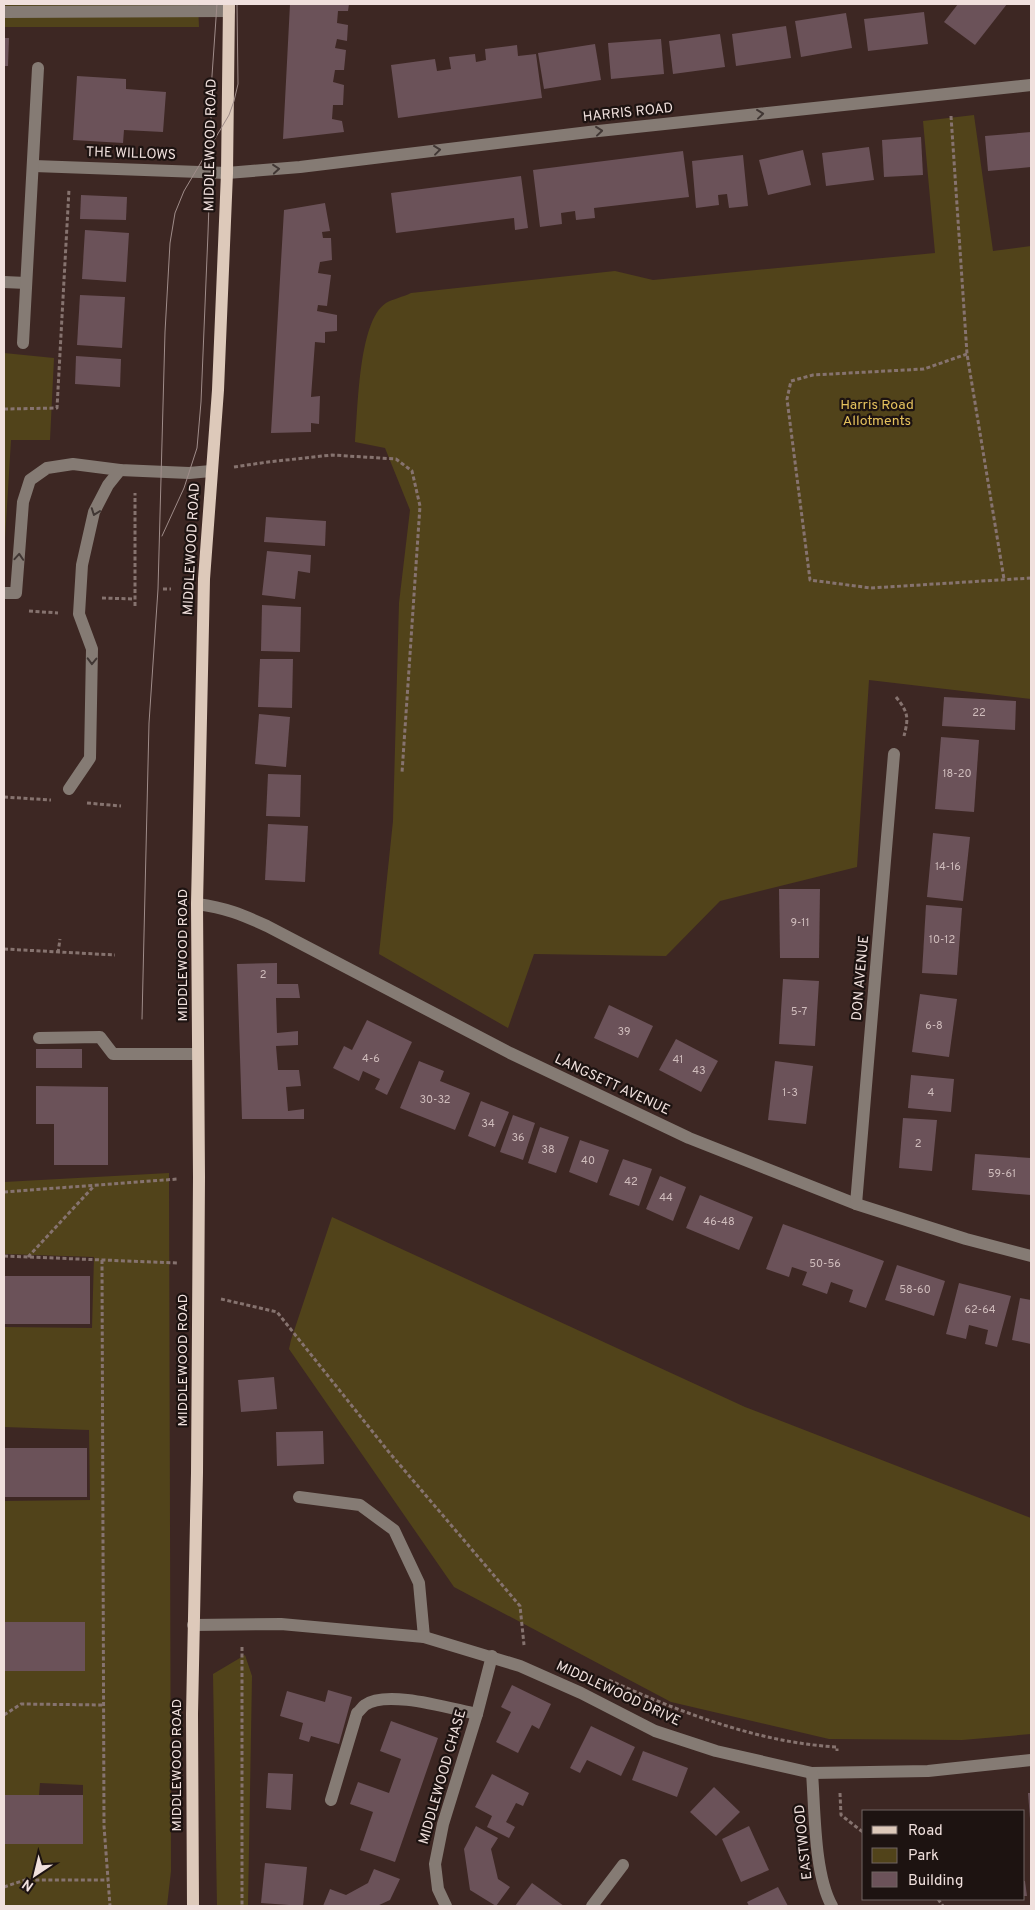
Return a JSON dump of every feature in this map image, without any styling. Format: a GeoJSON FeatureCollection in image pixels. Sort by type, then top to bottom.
{"type":"FeatureCollection","features":[{"type":"Feature","properties":{"kind":"main road","name":"MIDDLEWOOD ROAD"},"geometry":{"type":"LineString","coordinates":[[193,1906],[192,1714],[197,1472],[199,1177],[197,904],[204,579],[218,390],[227,173],[229,7]]}},
{"type":"Feature","properties":{"kind":"street"},"geometry":{"type":"LineString","coordinates":[[4,12],[44,8],[229,7]]}},
{"type":"Feature","properties":{"kind":"street"},"geometry":{"type":"LineString","coordinates":[[23,343],[38,68]]}},
{"type":"Feature","properties":{"kind":"street","name":"HARRIS ROAD"},"geometry":{"type":"LineString","coordinates":[[227,173],[300,167],[589,132],[1031,84]]}},
{"type":"Feature","properties":{"kind":"street","name":"THE WILLOWS"},"geometry":{"type":"LineString","coordinates":[[34,166],[227,173]]}},
{"type":"Feature","properties":{"kind":"street"},"geometry":{"type":"LineString","coordinates":[[4,282],[26,283]]}},
{"type":"Feature","properties":{"kind":"street"},"geometry":{"type":"LineString","coordinates":[[4,592],[16,593],[23,502],[30,480],[47,468],[72,464],[120,470],[189,473],[211,471]]}},
{"type":"Feature","properties":{"kind":"street"},"geometry":{"type":"LineString","coordinates":[[69,788],[90,758],[92,649],[79,614],[82,565],[94,512],[108,485],[120,470]]}},
{"type":"Feature","properties":{"kind":"street","name":"DON AVENUE"},"geometry":{"type":"LineString","coordinates":[[856,1204],[894,754]]}},
{"type":"Feature","properties":{"kind":"street","name":"LANGSETT AVENUE"},"geometry":{"type":"LineString","coordinates":[[197,904],[222,907],[235,911],[267,926],[510,1053],[689,1138],[856,1204],[966,1239],[1031,1256]]}},
{"type":"Feature","properties":{"kind":"street"},"geometry":{"type":"LineString","coordinates":[[39,1038],[100,1037],[113,1054],[198,1054]]}},
{"type":"Feature","properties":{"kind":"street"},"geometry":{"type":"LineString","coordinates":[[299,1497],[360,1504],[394,1530],[419,1583],[424,1637]]}},
{"type":"Feature","properties":{"kind":"street","name":"MIDDLEWOOD DRIVE"},"geometry":{"type":"LineString","coordinates":[[193,1625],[281,1624],[424,1637],[520,1666],[581,1693],[655,1731],[716,1752],[812,1773],[928,1771],[1031,1760]]}},
{"type":"Feature","properties":{"kind":"street","name":"MIDDLEWOOD CHASE"},"geometry":{"type":"LineString","coordinates":[[446,1906],[438,1889],[435,1864],[444,1824],[477,1714],[492,1656]]}},
{"type":"Feature","properties":{"kind":"street"},"geometry":{"type":"LineString","coordinates":[[331,1800],[357,1713],[366,1704],[376,1700],[396,1698],[477,1714]]}},
{"type":"Feature","properties":{"kind":"street","name":"EASTWOOD"},"geometry":{"type":"LineString","coordinates":[[812,1773],[820,1874],[826,1896],[832,1906]]}},
{"type":"Feature","properties":{"kind":"street"},"geometry":{"type":"LineString","coordinates":[[592,1906],[623,1865]]}},
{"type":"Feature","properties":{"kind":"path"},"geometry":{"type":"LineString","coordinates":[[950,94],[967,354],[1004,579]]}},
{"type":"Feature","properties":{"kind":"path"},"geometry":{"type":"LineString","coordinates":[[4,409],[57,408],[70,166]]}},
{"type":"Feature","properties":{"kind":"path"},"geometry":{"type":"LineString","coordinates":[[967,354],[924,368],[813,375],[791,381],[787,398],[810,580],[871,588],[1031,578]]}},
{"type":"Feature","properties":{"kind":"path"},"geometry":{"type":"LineString","coordinates":[[211,471],[332,455],[396,458],[412,471],[420,506],[402,773]]}},
{"type":"Feature","properties":{"kind":"path"},"geometry":{"type":"LineString","coordinates":[[135,490],[135,606]]}},
{"type":"Feature","properties":{"kind":"path"},"geometry":{"type":"LineString","coordinates":[[163,590],[171,589]]}},
{"type":"Feature","properties":{"kind":"path"},"geometry":{"type":"LineString","coordinates":[[80,597],[134,599]]}},
{"type":"Feature","properties":{"kind":"path"},"geometry":{"type":"LineString","coordinates":[[25,611],[79,614]]}},
{"type":"Feature","properties":{"kind":"path"},"geometry":{"type":"LineString","coordinates":[[894,754],[904,736],[908,718],[904,707],[896,697]]}},
{"type":"Feature","properties":{"kind":"path"},"geometry":{"type":"LineString","coordinates":[[58,953],[60,940]]}},
{"type":"Feature","properties":{"kind":"path"},"geometry":{"type":"LineString","coordinates":[[4,949],[115,955]]}},
{"type":"Feature","properties":{"kind":"path"},"geometry":{"type":"LineString","coordinates":[[4,1192],[199,1177]]}},
{"type":"Feature","properties":{"kind":"path"},"geometry":{"type":"LineString","coordinates":[[28,1257],[94,1185]]}},
{"type":"Feature","properties":{"kind":"path"},"geometry":{"type":"LineString","coordinates":[[4,1256],[198,1264]]}},
{"type":"Feature","properties":{"kind":"path"},"geometry":{"type":"LineString","coordinates":[[102,1260],[104,1826],[110,1906]]}},
{"type":"Feature","properties":{"kind":"path"},"geometry":{"type":"LineString","coordinates":[[198,1294],[277,1312],[388,1451],[520,1606],[524,1642],[520,1666]]}},
{"type":"Feature","properties":{"kind":"path"},"geometry":{"type":"LineString","coordinates":[[242,1624],[242,1906]]}},
{"type":"Feature","properties":{"kind":"path"},"geometry":{"type":"LineString","coordinates":[[524,1642],[533,1646]]}},
{"type":"Feature","properties":{"kind":"path"},"geometry":{"type":"LineString","coordinates":[[601,1676],[634,1692],[745,1732],[814,1746],[837,1747],[841,1816],[862,1832]]}},
{"type":"Feature","properties":{"kind":"path"},"geometry":{"type":"LineString","coordinates":[[4,1715],[21,1704],[104,1705]]}},
{"type":"Feature","properties":{"kind":"path"},"geometry":{"type":"LineString","coordinates":[[4,1887],[24,1880],[108,1880]]}},
{"type":"Feature","properties":{"kind":"green space"},"geometry":{"type":"Polygon","coordinates":[[[4,4],[198,4],[199,27],[4,27],[4,4]]]}},
{"type":"Feature","properties":{"kind":"green space","name":"Harris Road Allotments"},"geometry":{"type":"Polygon","coordinates":[[[974,115],[993,251],[1031,246],[1031,699],[869,680],[857,867],[720,901],[666,956],[534,954],[508,1028],[379,954],[393,821],[399,603],[410,510],[385,448],[355,442],[361,368],[370,328],[377,313],[386,303],[411,293],[615,271],[653,280],[935,253],[923,121],[974,115]]]}},
{"type":"Feature","properties":{"kind":"green space"},"geometry":{"type":"Polygon","coordinates":[[[4,353],[54,358],[50,440],[11,440],[4,556],[4,353]]]}},
{"type":"Feature","properties":{"kind":"green space"},"geometry":{"type":"Polygon","coordinates":[[[169,1173],[171,1871],[167,1906],[4,1906],[4,1842],[83,1844],[83,1785],[40,1783],[39,1795],[4,1795],[4,1671],[85,1670],[85,1622],[4,1622],[4,1501],[90,1500],[89,1430],[4,1427],[4,1327],[92,1328],[94,1257],[4,1254],[4,1182],[169,1173]]]}},
{"type":"Feature","properties":{"kind":"green space"},"geometry":{"type":"Polygon","coordinates":[[[332,1217],[745,1407],[1031,1518],[1031,1734],[962,1740],[829,1739],[671,1702],[454,1587],[289,1349],[332,1217]]]}},
{"type":"Feature","properties":{"kind":"green space"},"geometry":{"type":"Polygon","coordinates":[[[245,1655],[252,1676],[248,1906],[217,1906],[213,1674],[245,1655]]]}},
{"type":"Feature","properties":{"kind":"building"},"geometry":{"type":"Polygon","coordinates":[[[290,4],[349,4],[348,11],[338,11],[337,23],[348,25],[347,41],[337,39],[335,48],[346,50],[344,70],[335,70],[333,82],[344,85],[343,105],[333,105],[332,119],[342,121],[344,132],[283,139],[290,4]]]}},
{"type":"Feature","properties":{"kind":"building"},"geometry":{"type":"Polygon","coordinates":[[[958,4],[1007,4],[975,45],[944,22],[958,4]]]}},
{"type":"Feature","properties":{"kind":"building"},"geometry":{"type":"Polygon","coordinates":[[[924,12],[928,44],[868,51],[864,19],[924,12]]]}},
{"type":"Feature","properties":{"kind":"building"},"geometry":{"type":"Polygon","coordinates":[[[846,13],[852,48],[801,57],[795,21],[846,13]]]}},
{"type":"Feature","properties":{"kind":"building"},"geometry":{"type":"Polygon","coordinates":[[[786,26],[791,58],[736,66],[732,34],[786,26]]]}},
{"type":"Feature","properties":{"kind":"building"},"geometry":{"type":"Polygon","coordinates":[[[720,34],[725,67],[673,74],[669,41],[720,34]]]}},
{"type":"Feature","properties":{"kind":"building"},"geometry":{"type":"Polygon","coordinates":[[[4,38],[9,38],[8,66],[4,66],[4,38]]]}},
{"type":"Feature","properties":{"kind":"building"},"geometry":{"type":"Polygon","coordinates":[[[661,39],[664,74],[611,79],[608,43],[661,39]]]}},
{"type":"Feature","properties":{"kind":"building"},"geometry":{"type":"Polygon","coordinates":[[[595,44],[601,80],[544,89],[538,53],[595,44]]]}},
{"type":"Feature","properties":{"kind":"building"},"geometry":{"type":"Polygon","coordinates":[[[517,45],[518,56],[536,54],[542,98],[398,118],[391,65],[435,59],[437,71],[451,69],[449,57],[475,54],[476,62],[486,60],[485,49],[517,45]]]}},
{"type":"Feature","properties":{"kind":"building"},"geometry":{"type":"Polygon","coordinates":[[[77,76],[126,79],[126,89],[166,92],[163,132],[124,130],[123,143],[73,140],[77,76]]]}},
{"type":"Feature","properties":{"kind":"building"},"geometry":{"type":"Polygon","coordinates":[[[1031,132],[1031,167],[988,171],[985,136],[1031,132]]]}},
{"type":"Feature","properties":{"kind":"building"},"geometry":{"type":"Polygon","coordinates":[[[921,137],[923,175],[884,177],[882,140],[921,137]]]}},
{"type":"Feature","properties":{"kind":"building"},"geometry":{"type":"Polygon","coordinates":[[[869,147],[874,180],[826,186],[822,153],[869,147]]]}},
{"type":"Feature","properties":{"kind":"building"},"geometry":{"type":"Polygon","coordinates":[[[803,150],[811,185],[768,195],[759,160],[803,150]]]}},
{"type":"Feature","properties":{"kind":"building"},"geometry":{"type":"Polygon","coordinates":[[[683,151],[689,197],[594,208],[595,218],[576,220],[575,211],[561,213],[562,224],[540,227],[533,170],[683,151]]]}},
{"type":"Feature","properties":{"kind":"building"},"geometry":{"type":"Polygon","coordinates":[[[743,155],[748,206],[729,208],[727,194],[718,195],[719,205],[696,208],[692,161],[743,155]]]}},
{"type":"Feature","properties":{"kind":"building"},"geometry":{"type":"Polygon","coordinates":[[[521,176],[528,228],[515,230],[514,218],[396,233],[391,193],[521,176]]]}},
{"type":"Feature","properties":{"kind":"building"},"geometry":{"type":"Polygon","coordinates":[[[81,195],[127,197],[126,220],[80,219],[81,195]]]}},
{"type":"Feature","properties":{"kind":"building"},"geometry":{"type":"Polygon","coordinates":[[[325,203],[330,231],[322,232],[323,238],[331,238],[332,260],[320,262],[318,273],[331,275],[327,306],[318,305],[317,311],[337,315],[337,331],[325,332],[325,343],[315,342],[311,397],[320,396],[319,424],[311,423],[311,432],[271,433],[284,210],[325,203]]]}},
{"type":"Feature","properties":{"kind":"building"},"geometry":{"type":"Polygon","coordinates":[[[85,230],[129,233],[126,282],[82,279],[85,230]]]}},
{"type":"Feature","properties":{"kind":"building"},"geometry":{"type":"Polygon","coordinates":[[[80,295],[125,297],[122,348],[77,345],[80,295]]]}},
{"type":"Feature","properties":{"kind":"building"},"geometry":{"type":"Polygon","coordinates":[[[76,356],[121,359],[120,387],[75,384],[76,356]]]}},
{"type":"Feature","properties":{"kind":"building"},"geometry":{"type":"Polygon","coordinates":[[[266,517],[326,521],[325,546],[264,542],[266,517]]]}},
{"type":"Feature","properties":{"kind":"building"},"geometry":{"type":"Polygon","coordinates":[[[267,551],[311,555],[310,573],[298,571],[295,599],[262,595],[267,551]]]}},
{"type":"Feature","properties":{"kind":"building"},"geometry":{"type":"Polygon","coordinates":[[[262,605],[301,607],[300,652],[261,651],[262,605]]]}},
{"type":"Feature","properties":{"kind":"building"},"geometry":{"type":"Polygon","coordinates":[[[260,659],[293,659],[292,708],[258,707],[260,659]]]}},
{"type":"Feature","properties":{"kind":"building"},"geometry":{"type":"Polygon","coordinates":[[[944,697],[1016,701],[1015,730],[942,726],[944,697]]]}},
{"type":"Feature","properties":{"kind":"building"},"geometry":{"type":"Polygon","coordinates":[[[259,714],[290,717],[286,767],[255,764],[259,714]]]}},
{"type":"Feature","properties":{"kind":"building"},"geometry":{"type":"Polygon","coordinates":[[[941,737],[979,740],[974,812],[935,809],[941,737]]]}},
{"type":"Feature","properties":{"kind":"building"},"geometry":{"type":"Polygon","coordinates":[[[268,774],[301,775],[300,817],[266,816],[268,774]]]}},
{"type":"Feature","properties":{"kind":"building"},"geometry":{"type":"Polygon","coordinates":[[[268,824],[308,826],[305,882],[265,880],[268,824]]]}},
{"type":"Feature","properties":{"kind":"building"},"geometry":{"type":"Polygon","coordinates":[[[933,833],[970,837],[963,901],[927,897],[933,833]]]}},
{"type":"Feature","properties":{"kind":"building"},"geometry":{"type":"Polygon","coordinates":[[[779,889],[820,889],[819,958],[780,958],[779,889]]]}},
{"type":"Feature","properties":{"kind":"building"},"geometry":{"type":"Polygon","coordinates":[[[926,905],[962,908],[957,975],[922,973],[926,905]]]}},
{"type":"Feature","properties":{"kind":"building"},"geometry":{"type":"Polygon","coordinates":[[[277,963],[277,984],[298,984],[300,998],[276,998],[277,1033],[298,1031],[298,1045],[276,1046],[278,1070],[299,1070],[301,1086],[286,1087],[288,1111],[304,1109],[304,1119],[242,1119],[237,964],[277,963]]]}},
{"type":"Feature","properties":{"kind":"building"},"geometry":{"type":"Polygon","coordinates":[[[783,979],[819,981],[815,1046],[779,1044],[783,979]]]}},
{"type":"Feature","properties":{"kind":"building"},"geometry":{"type":"Polygon","coordinates":[[[920,994],[957,999],[949,1057],[912,1052],[920,994]]]}},
{"type":"Feature","properties":{"kind":"building"},"geometry":{"type":"Polygon","coordinates":[[[609,1005],[653,1026],[638,1058],[594,1038],[609,1005]]]}},
{"type":"Feature","properties":{"kind":"building"},"geometry":{"type":"Polygon","coordinates":[[[367,1020],[412,1042],[387,1095],[375,1089],[380,1079],[363,1071],[359,1081],[333,1068],[344,1046],[352,1050],[367,1020]]]}},
{"type":"Feature","properties":{"kind":"building"},"geometry":{"type":"Polygon","coordinates":[[[676,1039],[718,1061],[701,1092],[659,1070],[676,1039]]]}},
{"type":"Feature","properties":{"kind":"building"},"geometry":{"type":"Polygon","coordinates":[[[36,1049],[82,1049],[82,1068],[36,1068],[36,1049]]]}},
{"type":"Feature","properties":{"kind":"building"},"geometry":{"type":"Polygon","coordinates":[[[419,1061],[444,1071],[440,1081],[470,1093],[455,1130],[400,1108],[419,1061]]]}},
{"type":"Feature","properties":{"kind":"building"},"geometry":{"type":"Polygon","coordinates":[[[775,1061],[813,1066],[806,1124],[768,1120],[775,1061]]]}},
{"type":"Feature","properties":{"kind":"building"},"geometry":{"type":"Polygon","coordinates":[[[911,1075],[954,1079],[951,1112],[908,1108],[911,1075]]]}},
{"type":"Feature","properties":{"kind":"building"},"geometry":{"type":"Polygon","coordinates":[[[36,1086],[108,1087],[108,1165],[54,1165],[54,1124],[36,1124],[36,1086]]]}},
{"type":"Feature","properties":{"kind":"building"},"geometry":{"type":"Polygon","coordinates":[[[481,1101],[509,1112],[495,1147],[468,1136],[481,1101]]]}},
{"type":"Feature","properties":{"kind":"building"},"geometry":{"type":"Polygon","coordinates":[[[513,1115],[535,1123],[523,1160],[500,1152],[513,1115]]]}},
{"type":"Feature","properties":{"kind":"building"},"geometry":{"type":"Polygon","coordinates":[[[903,1118],[937,1120],[932,1171],[899,1168],[903,1118]]]}},
{"type":"Feature","properties":{"kind":"building"},"geometry":{"type":"Polygon","coordinates":[[[540,1127],[569,1137],[556,1173],[528,1163],[540,1127]]]}},
{"type":"Feature","properties":{"kind":"building"},"geometry":{"type":"Polygon","coordinates":[[[580,1140],[609,1150],[597,1183],[569,1172],[580,1140]]]}},
{"type":"Feature","properties":{"kind":"building"},"geometry":{"type":"Polygon","coordinates":[[[975,1154],[1031,1158],[1031,1195],[972,1190],[975,1154]]]}},
{"type":"Feature","properties":{"kind":"building"},"geometry":{"type":"Polygon","coordinates":[[[623,1159],[652,1169],[639,1206],[609,1195],[623,1159]]]}},
{"type":"Feature","properties":{"kind":"building"},"geometry":{"type":"Polygon","coordinates":[[[660,1176],[686,1187],[673,1221],[646,1209],[660,1176]]]}},
{"type":"Feature","properties":{"kind":"building"},"geometry":{"type":"Polygon","coordinates":[[[700,1195],[753,1217],[739,1250],[686,1228],[700,1195]]]}},
{"type":"Feature","properties":{"kind":"building"},"geometry":{"type":"Polygon","coordinates":[[[783,1224],[884,1261],[866,1308],[849,1302],[853,1290],[831,1282],[827,1294],[802,1285],[807,1272],[792,1267],[789,1277],[766,1269],[783,1224]]]}},
{"type":"Feature","properties":{"kind":"building"},"geometry":{"type":"Polygon","coordinates":[[[897,1265],[945,1281],[934,1316],[885,1300],[897,1265]]]}},
{"type":"Feature","properties":{"kind":"building"},"geometry":{"type":"Polygon","coordinates":[[[4,1276],[90,1276],[90,1324],[4,1324],[4,1276]]]}},
{"type":"Feature","properties":{"kind":"building"},"geometry":{"type":"Polygon","coordinates":[[[959,1283],[1011,1296],[997,1347],[985,1344],[988,1330],[969,1325],[966,1339],[946,1334],[959,1283]]]}},
{"type":"Feature","properties":{"kind":"building"},"geometry":{"type":"Polygon","coordinates":[[[1020,1298],[1031,1300],[1031,1344],[1012,1340],[1020,1298]]]}},
{"type":"Feature","properties":{"kind":"building"},"geometry":{"type":"Polygon","coordinates":[[[274,1377],[277,1409],[241,1412],[238,1380],[274,1377]]]}},
{"type":"Feature","properties":{"kind":"building"},"geometry":{"type":"Polygon","coordinates":[[[323,1431],[324,1464],[277,1466],[276,1432],[323,1431]]]}},
{"type":"Feature","properties":{"kind":"building"},"geometry":{"type":"Polygon","coordinates":[[[4,1448],[87,1448],[87,1497],[4,1497],[4,1448]]]}},
{"type":"Feature","properties":{"kind":"building"},"geometry":{"type":"Polygon","coordinates":[[[4,1622],[85,1622],[85,1671],[4,1671],[4,1622]]]}},
{"type":"Feature","properties":{"kind":"building"},"geometry":{"type":"Polygon","coordinates":[[[512,1685],[551,1704],[539,1729],[532,1725],[518,1753],[496,1742],[511,1712],[501,1707],[512,1685]]]}},
{"type":"Feature","properties":{"kind":"building"},"geometry":{"type":"Polygon","coordinates":[[[328,1690],[352,1697],[339,1744],[311,1736],[309,1742],[299,1739],[303,1723],[280,1716],[287,1691],[325,1702],[328,1690]]]}},
{"type":"Feature","properties":{"kind":"building"},"geometry":{"type":"Polygon","coordinates":[[[391,1721],[438,1738],[395,1862],[360,1850],[373,1812],[350,1804],[358,1782],[389,1793],[401,1759],[380,1751],[391,1721]]]}},
{"type":"Feature","properties":{"kind":"building"},"geometry":{"type":"Polygon","coordinates":[[[591,1726],[635,1747],[621,1776],[587,1760],[580,1773],[570,1768],[591,1726]]]}},
{"type":"Feature","properties":{"kind":"building"},"geometry":{"type":"Polygon","coordinates":[[[643,1751],[688,1768],[677,1797],[632,1780],[643,1751]]]}},
{"type":"Feature","properties":{"kind":"building"},"geometry":{"type":"Polygon","coordinates":[[[268,1773],[293,1774],[291,1810],[266,1808],[268,1773]]]}},
{"type":"Feature","properties":{"kind":"building"},"geometry":{"type":"Polygon","coordinates":[[[492,1774],[529,1793],[523,1806],[516,1803],[506,1822],[515,1827],[509,1838],[487,1827],[492,1816],[475,1807],[492,1774]]]}},
{"type":"Feature","properties":{"kind":"building"},"geometry":{"type":"Polygon","coordinates":[[[714,1787],[740,1812],[716,1836],[690,1812],[714,1787]]]}},
{"type":"Feature","properties":{"kind":"building"},"geometry":{"type":"Polygon","coordinates":[[[1028,1793],[1031,1793],[1030,1819],[1028,1793]]]}},
{"type":"Feature","properties":{"kind":"building"},"geometry":{"type":"Polygon","coordinates":[[[4,1795],[83,1795],[83,1844],[4,1844],[4,1795]]]}},
{"type":"Feature","properties":{"kind":"building"},"geometry":{"type":"Polygon","coordinates":[[[476,1826],[498,1838],[491,1849],[498,1879],[510,1887],[496,1906],[470,1890],[464,1849],[476,1826]]]}},
{"type":"Feature","properties":{"kind":"building"},"geometry":{"type":"Polygon","coordinates":[[[749,1826],[769,1870],[741,1882],[722,1839],[749,1826]]]}},
{"type":"Feature","properties":{"kind":"building"},"geometry":{"type":"Polygon","coordinates":[[[265,1863],[307,1867],[303,1906],[261,1903],[265,1863]]]}},
{"type":"Feature","properties":{"kind":"building"},"geometry":{"type":"Polygon","coordinates":[[[374,1869],[400,1879],[390,1900],[377,1906],[323,1906],[330,1889],[346,1895],[368,1883],[374,1869]]]}},
{"type":"Feature","properties":{"kind":"building"},"geometry":{"type":"Polygon","coordinates":[[[532,1883],[564,1906],[515,1906],[532,1883]]]}},
{"type":"Feature","properties":{"kind":"building"},"geometry":{"type":"Polygon","coordinates":[[[778,1887],[788,1906],[749,1906],[747,1902],[778,1887]]]}},
{"type":"Feature","properties":{"kind":"tram line"},"geometry":{"type":"LineString","coordinates":[[162,536],[184,488],[197,448],[201,402],[208,233],[211,90],[217,4]]}},
{"type":"Feature","properties":{"kind":"tram line"},"geometry":{"type":"LineString","coordinates":[[142,1019],[149,723],[158,589],[165,332],[170,243],[175,213],[184,191],[229,115],[234,101],[238,84],[237,4]]}}]}
